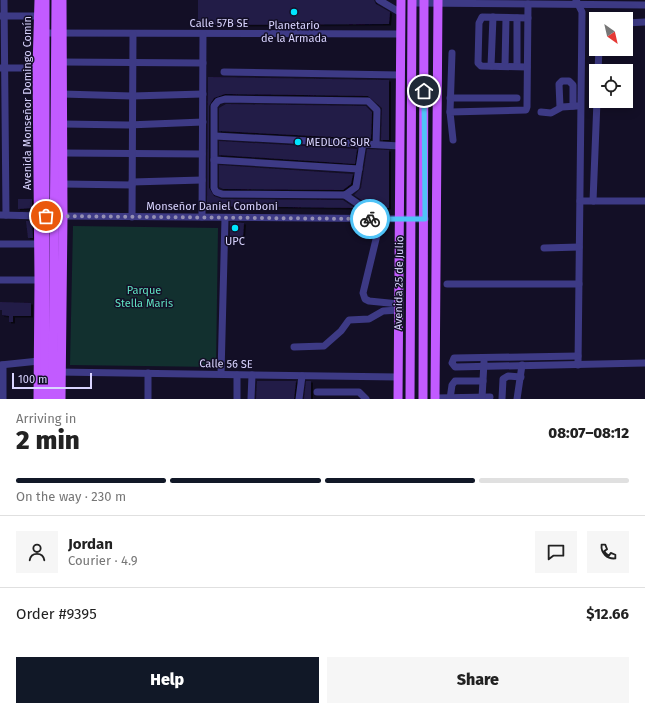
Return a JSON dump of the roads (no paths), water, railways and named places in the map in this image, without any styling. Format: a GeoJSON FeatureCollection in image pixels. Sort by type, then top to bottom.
{"type":"FeatureCollection","features":[{"type":"Feature","properties":{"kind":"main road","name":"Avenida Monseñor Domingo Comín"},"geometry":{"type":"LineString","coordinates":[[39,0],[39,16],[42,32],[57,372],[61,399]]}},
{"type":"Feature","properties":{"kind":"main road","name":"Avenida Monseñor Domingo Comín"},"geometry":{"type":"LineString","coordinates":[[46,0],[37,68],[50,216]]}},
{"type":"Feature","properties":{"kind":"main road","name":"Avenida Monseñor Domingo Comín"},"geometry":{"type":"LineString","coordinates":[[38,399],[39,244],[63,184],[62,62],[56,0]]}},
{"type":"Feature","properties":{"kind":"main road","name":"Avenida Monseñor Domingo Comín"},"geometry":{"type":"LineString","coordinates":[[45,399],[50,216],[59,32],[62,0]]}},
{"type":"Feature","properties":{"kind":"main road","name":"Avenida 25 de Julio"},"geometry":{"type":"LineString","coordinates":[[398,399],[401,0]]}},
{"type":"Feature","properties":{"kind":"main road"},"geometry":{"type":"LineString","coordinates":[[423,399],[425,219],[424,1]]}},
{"type":"Feature","properties":{"kind":"main road"},"geometry":{"type":"LineString","coordinates":[[435,398],[438,2]]}},
{"type":"Feature","properties":{"kind":"main road","name":"Avenida 25 de Julio"},"geometry":{"type":"LineString","coordinates":[[410,399],[412,5]]}},
{"type":"Feature","properties":{"kind":"main road"},"geometry":{"type":"LineString","coordinates":[[412,5],[419,9],[424,16]]}},
{"type":"Feature","properties":{"kind":"main road"},"geometry":{"type":"LineString","coordinates":[[425,181],[437,214]]}},
{"type":"Feature","properties":{"kind":"main road","name":"Avenida Monseñor Domingo Comín"},"geometry":{"type":"LineString","coordinates":[[53,399],[57,372]]}},
{"type":"Feature","properties":{"kind":"street"},"geometry":{"type":"LineString","coordinates":[[3,215],[2,16],[4,0]]}},
{"type":"Feature","properties":{"kind":"street"},"geometry":{"type":"LineString","coordinates":[[379,0],[401,13]]}},
{"type":"Feature","properties":{"kind":"street"},"geometry":{"type":"LineString","coordinates":[[412,5],[424,1],[528,4],[578,2],[645,5]]}},
{"type":"Feature","properties":{"kind":"street"},"geometry":{"type":"LineString","coordinates":[[578,2],[582,12],[577,106],[580,201],[578,365]]}},
{"type":"Feature","properties":{"kind":"street"},"geometry":{"type":"LineString","coordinates":[[450,112],[526,110],[528,4]]}},
{"type":"Feature","properties":{"kind":"street"},"geometry":{"type":"LineString","coordinates":[[2,16],[39,16]]}},
{"type":"Feature","properties":{"kind":"street"},"geometry":{"type":"LineString","coordinates":[[527,67],[481,66],[478,63],[479,23],[482,17],[528,18]]}},
{"type":"Feature","properties":{"kind":"street"},"geometry":{"type":"LineString","coordinates":[[491,66],[493,17]]}},
{"type":"Feature","properties":{"kind":"street"},"geometry":{"type":"LineString","coordinates":[[505,66],[506,18]]}},
{"type":"Feature","properties":{"kind":"street"},"geometry":{"type":"LineString","coordinates":[[517,18],[517,66]]}},
{"type":"Feature","properties":{"kind":"street"},"geometry":{"type":"LineString","coordinates":[[633,23],[645,22]]}},
{"type":"Feature","properties":{"kind":"street","name":"Calle 57B SE"},"geometry":{"type":"LineString","coordinates":[[42,32],[133,34],[400,34]]}},
{"type":"Feature","properties":{"kind":"street"},"geometry":{"type":"LineString","coordinates":[[132,217],[133,34]]}},
{"type":"Feature","properties":{"kind":"street"},"geometry":{"type":"LineString","coordinates":[[202,217],[203,34]]}},
{"type":"Feature","properties":{"kind":"street"},"geometry":{"type":"LineString","coordinates":[[452,53],[450,112],[453,140]]}},
{"type":"Feature","properties":{"kind":"street"},"geometry":{"type":"LineString","coordinates":[[62,62],[203,63]]}},
{"type":"Feature","properties":{"kind":"street"},"geometry":{"type":"LineString","coordinates":[[2,68],[37,68]]}},
{"type":"Feature","properties":{"kind":"street"},"geometry":{"type":"LineString","coordinates":[[224,72],[400,75]]}},
{"type":"Feature","properties":{"kind":"street"},"geometry":{"type":"LineString","coordinates":[[560,107],[559,84],[562,81],[569,81],[573,85],[577,106]]}},
{"type":"Feature","properties":{"kind":"street"},"geometry":{"type":"LineString","coordinates":[[62,94],[132,96],[203,94]]}},
{"type":"Feature","properties":{"kind":"street"},"geometry":{"type":"LineString","coordinates":[[450,98],[517,98]]}},
{"type":"Feature","properties":{"kind":"street"},"geometry":{"type":"LineString","coordinates":[[498,111],[499,98]]}},
{"type":"Feature","properties":{"kind":"street"},"geometry":{"type":"LineString","coordinates":[[376,144],[377,110],[368,101],[225,99],[218,101],[214,106],[214,188],[216,192],[222,194],[345,195],[380,219]]}},
{"type":"Feature","properties":{"kind":"street"},"geometry":{"type":"LineString","coordinates":[[541,112],[551,113],[560,107],[577,106]]}},
{"type":"Feature","properties":{"kind":"street"},"geometry":{"type":"LineString","coordinates":[[593,201],[597,108]]}},
{"type":"Feature","properties":{"kind":"street"},"geometry":{"type":"LineString","coordinates":[[62,124],[203,122]]}},
{"type":"Feature","properties":{"kind":"street"},"geometry":{"type":"LineString","coordinates":[[215,136],[400,146]]}},
{"type":"Feature","properties":{"kind":"street"},"geometry":{"type":"LineString","coordinates":[[345,195],[356,187],[363,143]]}},
{"type":"Feature","properties":{"kind":"street"},"geometry":{"type":"LineString","coordinates":[[63,153],[202,154]]}},
{"type":"Feature","properties":{"kind":"street"},"geometry":{"type":"LineString","coordinates":[[214,160],[359,169]]}},
{"type":"Feature","properties":{"kind":"street"},"geometry":{"type":"LineString","coordinates":[[63,184],[202,180]]}},
{"type":"Feature","properties":{"kind":"street"},"geometry":{"type":"LineString","coordinates":[[580,201],[645,201]]}},
{"type":"Feature","properties":{"kind":"street","name":"Monseñor Daniel Comboni"},"geometry":{"type":"LineString","coordinates":[[3,215],[425,219]]}},
{"type":"Feature","properties":{"kind":"street"},"geometry":{"type":"LineString","coordinates":[[221,374],[224,218]]}},
{"type":"Feature","properties":{"kind":"street"},"geometry":{"type":"LineString","coordinates":[[378,232],[363,293],[365,299],[369,301],[399,307]]}},
{"type":"Feature","properties":{"kind":"street"},"geometry":{"type":"LineString","coordinates":[[0,244],[39,244]]}},
{"type":"Feature","properties":{"kind":"street"},"geometry":{"type":"LineString","coordinates":[[544,248],[579,247]]}},
{"type":"Feature","properties":{"kind":"street"},"geometry":{"type":"LineString","coordinates":[[0,280],[39,280]]}},
{"type":"Feature","properties":{"kind":"street"},"geometry":{"type":"LineString","coordinates":[[447,284],[579,284]]}},
{"type":"Feature","properties":{"kind":"street"},"geometry":{"type":"LineString","coordinates":[[294,347],[324,346],[336,337],[349,320],[369,319],[383,311],[399,307]]}},
{"type":"Feature","properties":{"kind":"street"},"geometry":{"type":"LineString","coordinates":[[578,356],[454,358],[452,363],[455,366],[645,364]]}},
{"type":"Feature","properties":{"kind":"street"},"geometry":{"type":"LineString","coordinates":[[482,398],[484,358]]}},
{"type":"Feature","properties":{"kind":"street"},"geometry":{"type":"LineString","coordinates":[[3,399],[2,365],[39,362]]}},
{"type":"Feature","properties":{"kind":"street"},"geometry":{"type":"LineString","coordinates":[[517,399],[522,365]]}},
{"type":"Feature","properties":{"kind":"street","name":"Calle 56 SE"},"geometry":{"type":"LineString","coordinates":[[57,372],[398,377]]}},
{"type":"Feature","properties":{"kind":"street"},"geometry":{"type":"LineString","coordinates":[[148,373],[148,399]]}},
{"type":"Feature","properties":{"kind":"street"},"geometry":{"type":"LineString","coordinates":[[237,375],[237,399]]}},
{"type":"Feature","properties":{"kind":"street"},"geometry":{"type":"LineString","coordinates":[[251,399],[252,375]]}},
{"type":"Feature","properties":{"kind":"street"},"geometry":{"type":"LineString","coordinates":[[299,399],[302,376]]}},
{"type":"Feature","properties":{"kind":"street"},"geometry":{"type":"LineString","coordinates":[[502,399],[503,379],[508,376],[521,377]]}},
{"type":"Feature","properties":{"kind":"street"},"geometry":{"type":"LineString","coordinates":[[450,398],[452,385],[455,381],[483,381]]}},
{"type":"Feature","properties":{"kind":"street"},"geometry":{"type":"LineString","coordinates":[[317,392],[359,392],[366,399]]}},
{"type":"Feature","properties":{"kind":"street"},"geometry":{"type":"LineString","coordinates":[[435,398],[490,398]]}},
{"type":"Feature","properties":{"kind":"place","name":"Planetario de la Armada"},"geometry":{"type":"Point","coordinates":[294,12]}},
{"type":"Feature","properties":{"kind":"place","name":"MEDLOG SUR"},"geometry":{"type":"Point","coordinates":[298,142]}},
{"type":"Feature","properties":{"kind":"place","name":"UPC"},"geometry":{"type":"Point","coordinates":[235,228]}},
{"type":"Feature","properties":{"kind":"park label","name":"Parque Stella Maris"},"geometry":{"type":"Point","coordinates":[144,296]}}]}
